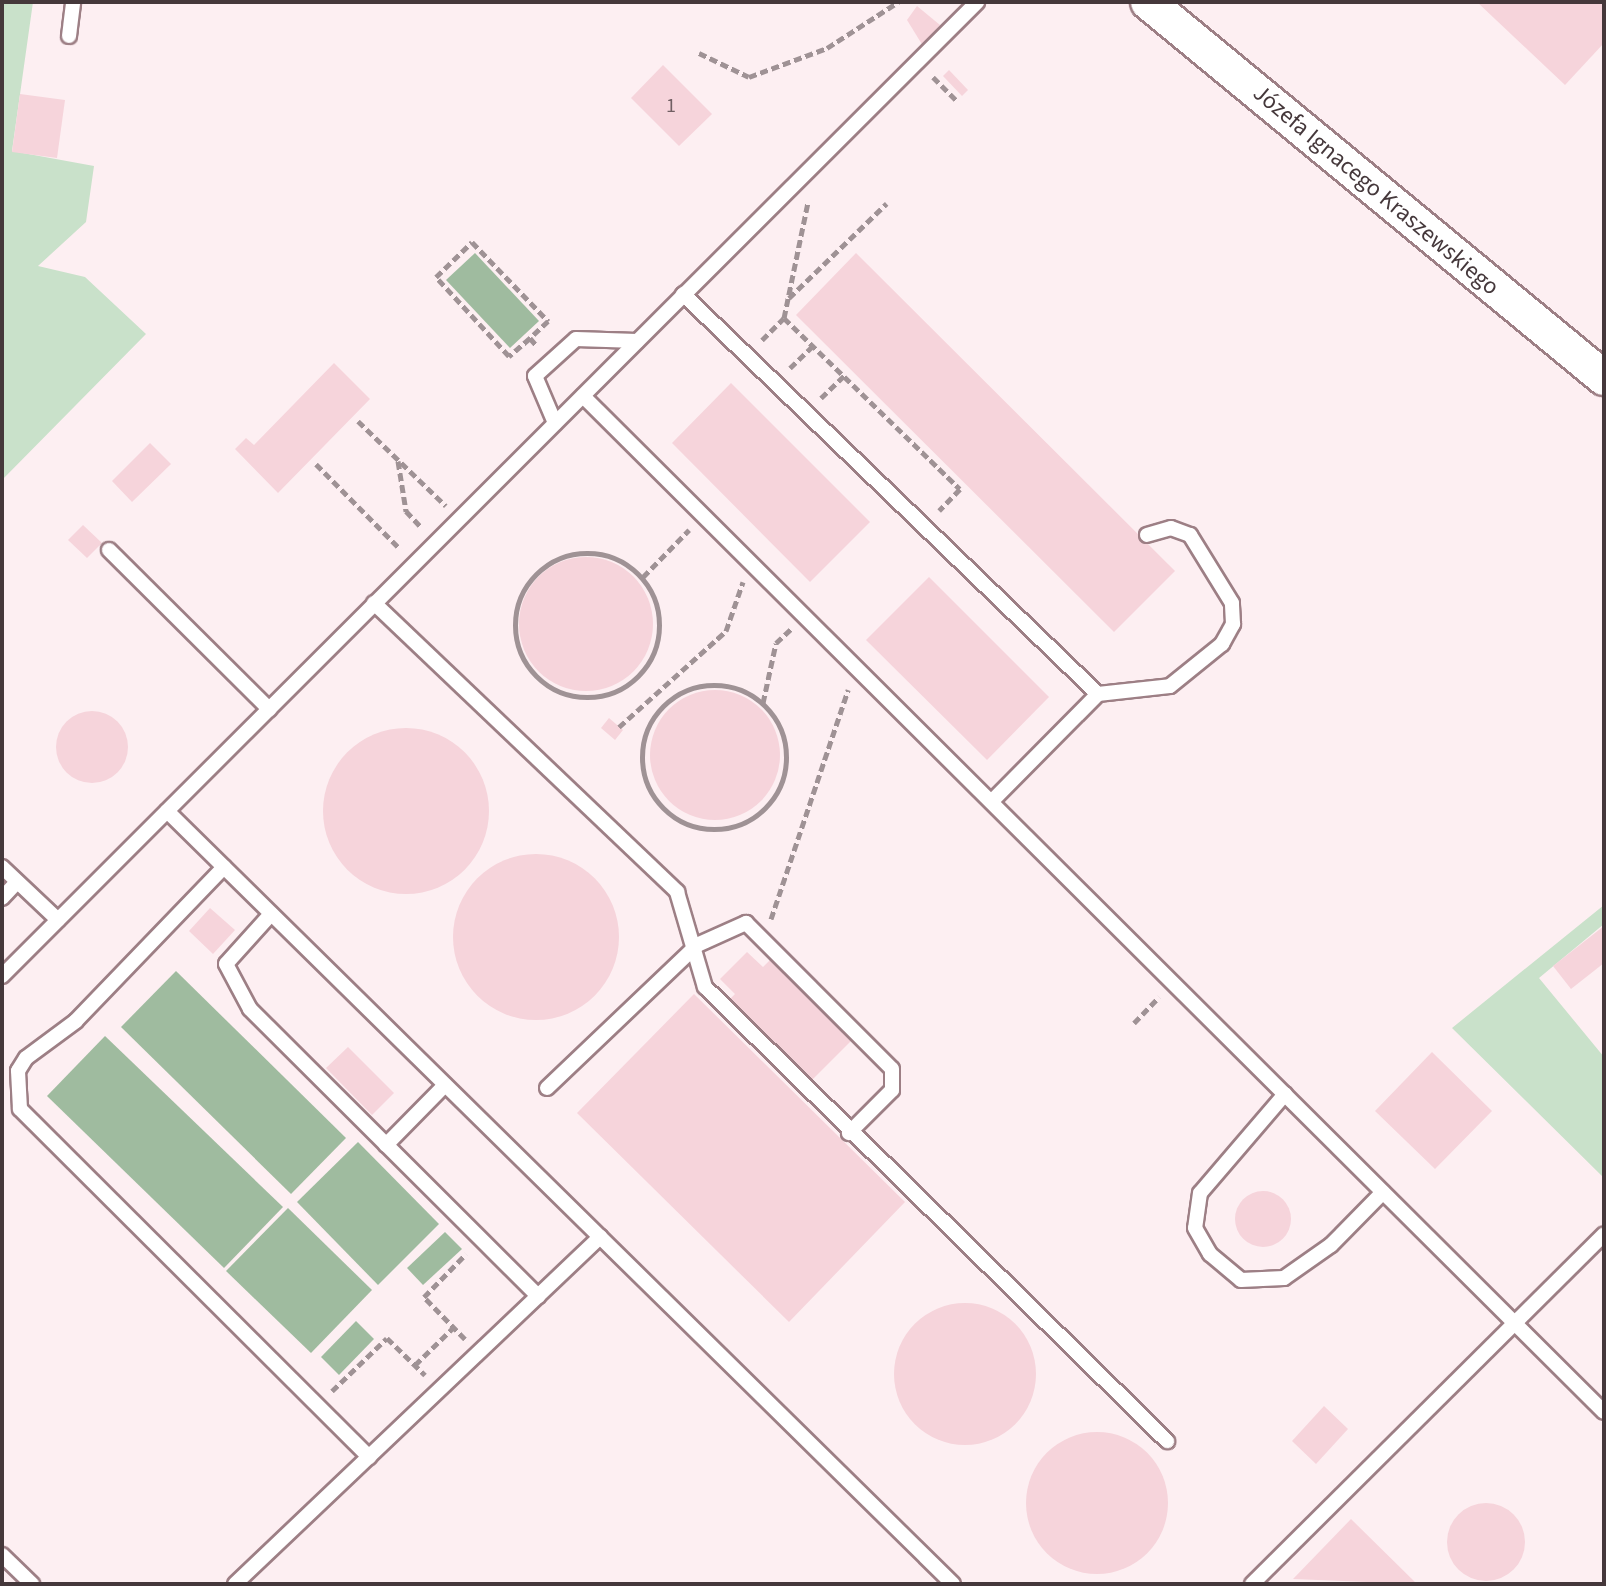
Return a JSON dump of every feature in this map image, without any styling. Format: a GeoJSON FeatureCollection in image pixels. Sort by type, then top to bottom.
{"type":"FeatureCollection","features":[{"type":"Feature","properties":{"kind":"street","name":"Józefa Ignacego Kraszewskiego"},"geometry":{"type":"LineString","coordinates":[[1148,2],[1604,378]]}},
{"type":"Feature","properties":{"kind":"lane"},"geometry":{"type":"LineString","coordinates":[[69,36],[73,2]]}},
{"type":"Feature","properties":{"kind":"lane"},"geometry":{"type":"LineString","coordinates":[[2,976],[977,2]]}},
{"type":"Feature","properties":{"kind":"lane"},"geometry":{"type":"LineString","coordinates":[[683,294],[1098,694]]}},
{"type":"Feature","properties":{"kind":"lane"},"geometry":{"type":"LineString","coordinates":[[555,423],[535,376],[576,339],[637,341]]}},
{"type":"Feature","properties":{"kind":"lane"},"geometry":{"type":"LineString","coordinates":[[583,396],[993,800],[1604,1412]]}},
{"type":"Feature","properties":{"kind":"lane"},"geometry":{"type":"LineString","coordinates":[[993,800],[1098,694],[1170,686],[1222,644],[1233,624],[1232,603],[1190,535],[1171,528],[1147,535]]}},
{"type":"Feature","properties":{"kind":"lane"},"geometry":{"type":"LineString","coordinates":[[109,550],[269,709]]}},
{"type":"Feature","properties":{"kind":"lane"},"geometry":{"type":"LineString","coordinates":[[374,603],[677,892],[697,945],[705,987],[849,1133],[1167,1441]]}},
{"type":"Feature","properties":{"kind":"lane"},"geometry":{"type":"LineString","coordinates":[[167,811],[953,1584]]}},
{"type":"Feature","properties":{"kind":"lane"},"geometry":{"type":"LineString","coordinates":[[2,867],[58,920]]}},
{"type":"Feature","properties":{"kind":"lane"},"geometry":{"type":"LineString","coordinates":[[224,867],[76,1021],[26,1058],[16,1089],[29,1122],[369,1457]]}},
{"type":"Feature","properties":{"kind":"lane"},"geometry":{"type":"LineString","coordinates":[[2,898],[17,882]]}},
{"type":"Feature","properties":{"kind":"lane"},"geometry":{"type":"LineString","coordinates":[[271,914],[231,952],[229,978],[250,1009],[538,1296]]}},
{"type":"Feature","properties":{"kind":"lane"},"geometry":{"type":"LineString","coordinates":[[547,1088],[697,945],[746,923],[892,1069],[892,1090],[849,1133]]}},
{"type":"Feature","properties":{"kind":"lane"},"geometry":{"type":"LineString","coordinates":[[386,1145],[445,1085]]}},
{"type":"Feature","properties":{"kind":"lane"},"geometry":{"type":"LineString","coordinates":[[1285,1094],[1200,1193],[1195,1228],[1210,1254],[1241,1280],[1284,1278],[1331,1245],[1383,1192]]}},
{"type":"Feature","properties":{"kind":"lane"},"geometry":{"type":"LineString","coordinates":[[1252,1584],[1512,1321],[1604,1234]]}},
{"type":"Feature","properties":{"kind":"lane"},"geometry":{"type":"LineString","coordinates":[[235,1584],[600,1237]]}},
{"type":"Feature","properties":{"kind":"lane"},"geometry":{"type":"LineString","coordinates":[[2,1555],[32,1584]]}},
{"type":"Feature","properties":{"kind":"path"},"geometry":{"type":"LineString","coordinates":[[699,53],[749,77],[827,48],[898,2]]}},
{"type":"Feature","properties":{"kind":"path"},"geometry":{"type":"LineString","coordinates":[[918,61],[958,102]]}},
{"type":"Feature","properties":{"kind":"path"},"geometry":{"type":"LineString","coordinates":[[747,355],[784,318],[808,200],[819,190]]}},
{"type":"Feature","properties":{"kind":"path"},"geometry":{"type":"LineString","coordinates":[[788,299],[887,203]]}},
{"type":"Feature","properties":{"kind":"path"},"geometry":{"type":"LineString","coordinates":[[472,242],[548,321],[530,338],[509,356],[436,277],[472,242]]}},
{"type":"Feature","properties":{"kind":"path"},"geometry":{"type":"LineString","coordinates":[[784,318],[960,489],[925,527]]}},
{"type":"Feature","properties":{"kind":"path"},"geometry":{"type":"LineString","coordinates":[[530,338],[550,362]]}},
{"type":"Feature","properties":{"kind":"path"},"geometry":{"type":"LineString","coordinates":[[775,383],[813,346]]}},
{"type":"Feature","properties":{"kind":"path"},"geometry":{"type":"LineString","coordinates":[[806,413],[844,376]]}},
{"type":"Feature","properties":{"kind":"path"},"geometry":{"type":"LineString","coordinates":[[358,421],[451,510]]}},
{"type":"Feature","properties":{"kind":"path"},"geometry":{"type":"LineString","coordinates":[[398,460],[406,511],[428,533]]}},
{"type":"Feature","properties":{"kind":"path"},"geometry":{"type":"LineString","coordinates":[[316,464],[414,564]]}},
{"type":"Feature","properties":{"kind":"path"},"geometry":{"type":"LineString","coordinates":[[642,577],[704,515]]}},
{"type":"Feature","properties":{"kind":"path"},"geometry":{"type":"LineString","coordinates":[[603,553],[642,577],[659,634],[628,684],[570,696],[533,674],[514,633],[515,609],[538,570],[558,557],[603,553]]}},
{"type":"Feature","properties":{"kind":"path"},"geometry":{"type":"LineString","coordinates":[[619,727],[726,631],[750,561]]}},
{"type":"Feature","properties":{"kind":"path"},"geometry":{"type":"LineString","coordinates":[[763,704],[731,686],[708,684],[666,703],[647,731],[641,765],[660,807],[679,821],[718,830],[756,817],[770,803],[781,786],[786,746],[763,704],[776,643],[806,616]]}},
{"type":"Feature","properties":{"kind":"path"},"geometry":{"type":"LineString","coordinates":[[760,937],[851,681],[861,670]]}},
{"type":"Feature","properties":{"kind":"path"},"geometry":{"type":"LineString","coordinates":[[1134,1023],[1174,982]]}},
{"type":"Feature","properties":{"kind":"path"},"geometry":{"type":"LineString","coordinates":[[479,1352],[424,1297],[480,1239]]}},
{"type":"Feature","properties":{"kind":"path"},"geometry":{"type":"LineString","coordinates":[[415,1365],[454,1327]]}},
{"type":"Feature","properties":{"kind":"path"},"geometry":{"type":"LineString","coordinates":[[317,1405],[387,1338],[440,1389]]}},
{"type":"Feature","properties":{"kind":"shaded area"},"geometry":{"type":"Polygon","coordinates":[[[2,2],[33,2],[12,151],[94,166],[86,222],[38,266],[85,277],[146,334],[2,480],[2,2]]]}},
{"type":"Feature","properties":{"kind":"shaded area"},"geometry":{"type":"Polygon","coordinates":[[[475,253],[539,321],[510,348],[446,280],[475,253]]]}},
{"type":"Feature","properties":{"kind":"shaded area"},"geometry":{"type":"Polygon","coordinates":[[[1604,905],[1604,924],[1539,978],[1604,1057],[1604,1178],[1452,1028],[1604,905]]]}},
{"type":"Feature","properties":{"kind":"shaded area"},"geometry":{"type":"Polygon","coordinates":[[[176,971],[346,1138],[291,1194],[121,1027],[176,971]]]}},
{"type":"Feature","properties":{"kind":"shaded area"},"geometry":{"type":"Polygon","coordinates":[[[105,1036],[283,1207],[224,1268],[47,1096],[105,1036]]]}},
{"type":"Feature","properties":{"kind":"shaded area"},"geometry":{"type":"Polygon","coordinates":[[[358,1142],[439,1224],[378,1285],[297,1202],[358,1142]]]}},
{"type":"Feature","properties":{"kind":"shaded area"},"geometry":{"type":"Polygon","coordinates":[[[288,1208],[372,1290],[311,1353],[226,1271],[288,1208]]]}},
{"type":"Feature","properties":{"kind":"shaded area"},"geometry":{"type":"Polygon","coordinates":[[[445,1232],[462,1249],[423,1285],[407,1268],[445,1232]]]}},
{"type":"Feature","properties":{"kind":"shaded area"},"geometry":{"type":"Polygon","coordinates":[[[356,1321],[374,1339],[339,1375],[321,1357],[356,1321]]]}},
{"type":"Feature","properties":{"kind":"building"},"geometry":{"type":"Polygon","coordinates":[[[1477,2],[1604,2],[1604,43],[1565,85],[1477,2]]]}},
{"type":"Feature","properties":{"kind":"building"},"geometry":{"type":"Polygon","coordinates":[[[917,6],[940,25],[923,46],[907,20],[917,6]]]}},
{"type":"Feature","properties":{"kind":"building"},"geometry":{"type":"Polygon","coordinates":[[[663,65],[712,114],[679,146],[631,98],[663,65]]]}},
{"type":"Feature","properties":{"kind":"building"},"geometry":{"type":"Polygon","coordinates":[[[949,70],[968,90],[962,96],[943,76],[949,70]]]}},
{"type":"Feature","properties":{"kind":"building"},"geometry":{"type":"Polygon","coordinates":[[[20,94],[65,100],[57,158],[12,152],[20,94]]]}},
{"type":"Feature","properties":{"kind":"building"},"geometry":{"type":"Polygon","coordinates":[[[856,253],[1175,571],[1114,632],[796,315],[856,253]]]}},
{"type":"Feature","properties":{"kind":"building"},"geometry":{"type":"Polygon","coordinates":[[[334,363],[370,399],[278,493],[235,449],[246,438],[254,445],[334,363]]]}},
{"type":"Feature","properties":{"kind":"building"},"geometry":{"type":"Polygon","coordinates":[[[731,383],[870,522],[810,582],[672,443],[731,383]]]}},
{"type":"Feature","properties":{"kind":"building"},"geometry":{"type":"Polygon","coordinates":[[[150,443],[171,464],[132,502],[112,481],[150,443]]]}},
{"type":"Feature","properties":{"kind":"building"},"geometry":{"type":"Polygon","coordinates":[[[83,525],[102,543],[87,558],[68,540],[83,525]]]}},
{"type":"Feature","properties":{"kind":"building"},"geometry":{"type":"Polygon","coordinates":[[[586,557],[612,562],[633,577],[648,598],[653,624],[648,650],[633,671],[612,686],[586,691],[560,686],[539,671],[524,650],[519,624],[524,598],[539,577],[560,562],[586,557]]]}},
{"type":"Feature","properties":{"kind":"building"},"geometry":{"type":"Polygon","coordinates":[[[929,577],[1049,697],[987,760],[866,640],[929,577]]]}},
{"type":"Feature","properties":{"kind":"building"},"geometry":{"type":"Polygon","coordinates":[[[715,690],[740,695],[761,709],[775,730],[780,755],[775,780],[761,801],[740,815],[715,820],[690,815],[669,801],[655,780],[650,755],[655,730],[669,709],[690,695],[715,690]]]}},
{"type":"Feature","properties":{"kind":"building"},"geometry":{"type":"Polygon","coordinates":[[[99,711],[118,721],[126,733],[126,761],[118,773],[106,781],[85,783],[66,773],[58,761],[56,740],[66,721],[78,713],[99,711]]]}},
{"type":"Feature","properties":{"kind":"building"},"geometry":{"type":"Polygon","coordinates":[[[609,718],[623,730],[615,740],[601,728],[609,718]]]}},
{"type":"Feature","properties":{"kind":"building"},"geometry":{"type":"Polygon","coordinates":[[[406,728],[438,734],[465,752],[483,779],[489,811],[483,843],[465,870],[438,888],[406,894],[374,888],[347,870],[329,843],[323,811],[329,779],[347,752],[374,734],[406,728]]]}},
{"type":"Feature","properties":{"kind":"building"},"geometry":{"type":"Polygon","coordinates":[[[536,854],[568,860],[595,878],[613,905],[619,937],[613,969],[595,996],[568,1014],[536,1020],[504,1014],[477,996],[459,969],[453,937],[459,905],[477,878],[504,860],[536,854]]]}},
{"type":"Feature","properties":{"kind":"building"},"geometry":{"type":"Polygon","coordinates":[[[210,908],[235,930],[213,954],[189,931],[210,908]]]}},
{"type":"Feature","properties":{"kind":"building"},"geometry":{"type":"Polygon","coordinates":[[[1604,926],[1604,963],[1571,989],[1553,966],[1604,926]]]}},
{"type":"Feature","properties":{"kind":"building"},"geometry":{"type":"Polygon","coordinates":[[[747,952],[763,967],[770,960],[851,1041],[810,1082],[728,1001],[735,994],[720,979],[747,952]]]}},
{"type":"Feature","properties":{"kind":"building"},"geometry":{"type":"Polygon","coordinates":[[[694,994],[905,1202],[789,1322],[577,1113],[694,994]]]}},
{"type":"Feature","properties":{"kind":"building"},"geometry":{"type":"Polygon","coordinates":[[[348,1047],[394,1093],[372,1115],[326,1068],[348,1047]]]}},
{"type":"Feature","properties":{"kind":"building"},"geometry":{"type":"Polygon","coordinates":[[[1432,1052],[1492,1111],[1435,1169],[1375,1111],[1432,1052]]]}},
{"type":"Feature","properties":{"kind":"building"},"geometry":{"type":"Polygon","coordinates":[[[1263,1191],[1283,1199],[1291,1219],[1283,1239],[1263,1247],[1243,1239],[1235,1219],[1243,1199],[1263,1191]]]}},
{"type":"Feature","properties":{"kind":"building"},"geometry":{"type":"Polygon","coordinates":[[[965,1303],[992,1308],[1015,1324],[1031,1347],[1036,1374],[1031,1401],[1015,1424],[992,1440],[965,1445],[938,1440],[915,1424],[899,1401],[894,1374],[899,1347],[915,1324],[938,1308],[965,1303]]]}},
{"type":"Feature","properties":{"kind":"building"},"geometry":{"type":"Polygon","coordinates":[[[1324,1406],[1348,1429],[1316,1464],[1292,1441],[1324,1406]]]}},
{"type":"Feature","properties":{"kind":"building"},"geometry":{"type":"Polygon","coordinates":[[[1097,1432],[1124,1437],[1147,1453],[1163,1476],[1168,1503],[1163,1530],[1147,1553],[1124,1569],[1097,1574],[1070,1569],[1047,1553],[1031,1530],[1026,1503],[1031,1476],[1047,1453],[1070,1437],[1097,1432]]]}},
{"type":"Feature","properties":{"kind":"building"},"geometry":{"type":"Polygon","coordinates":[[[1486,1503],[1501,1506],[1514,1514],[1522,1527],[1525,1542],[1522,1557],[1514,1570],[1501,1578],[1486,1581],[1471,1578],[1458,1570],[1450,1557],[1447,1542],[1450,1527],[1458,1514],[1471,1506],[1486,1503]]]}},
{"type":"Feature","properties":{"kind":"building"},"geometry":{"type":"Polygon","coordinates":[[[1351,1519],[1417,1584],[1293,1579],[1351,1519]]]}}]}
